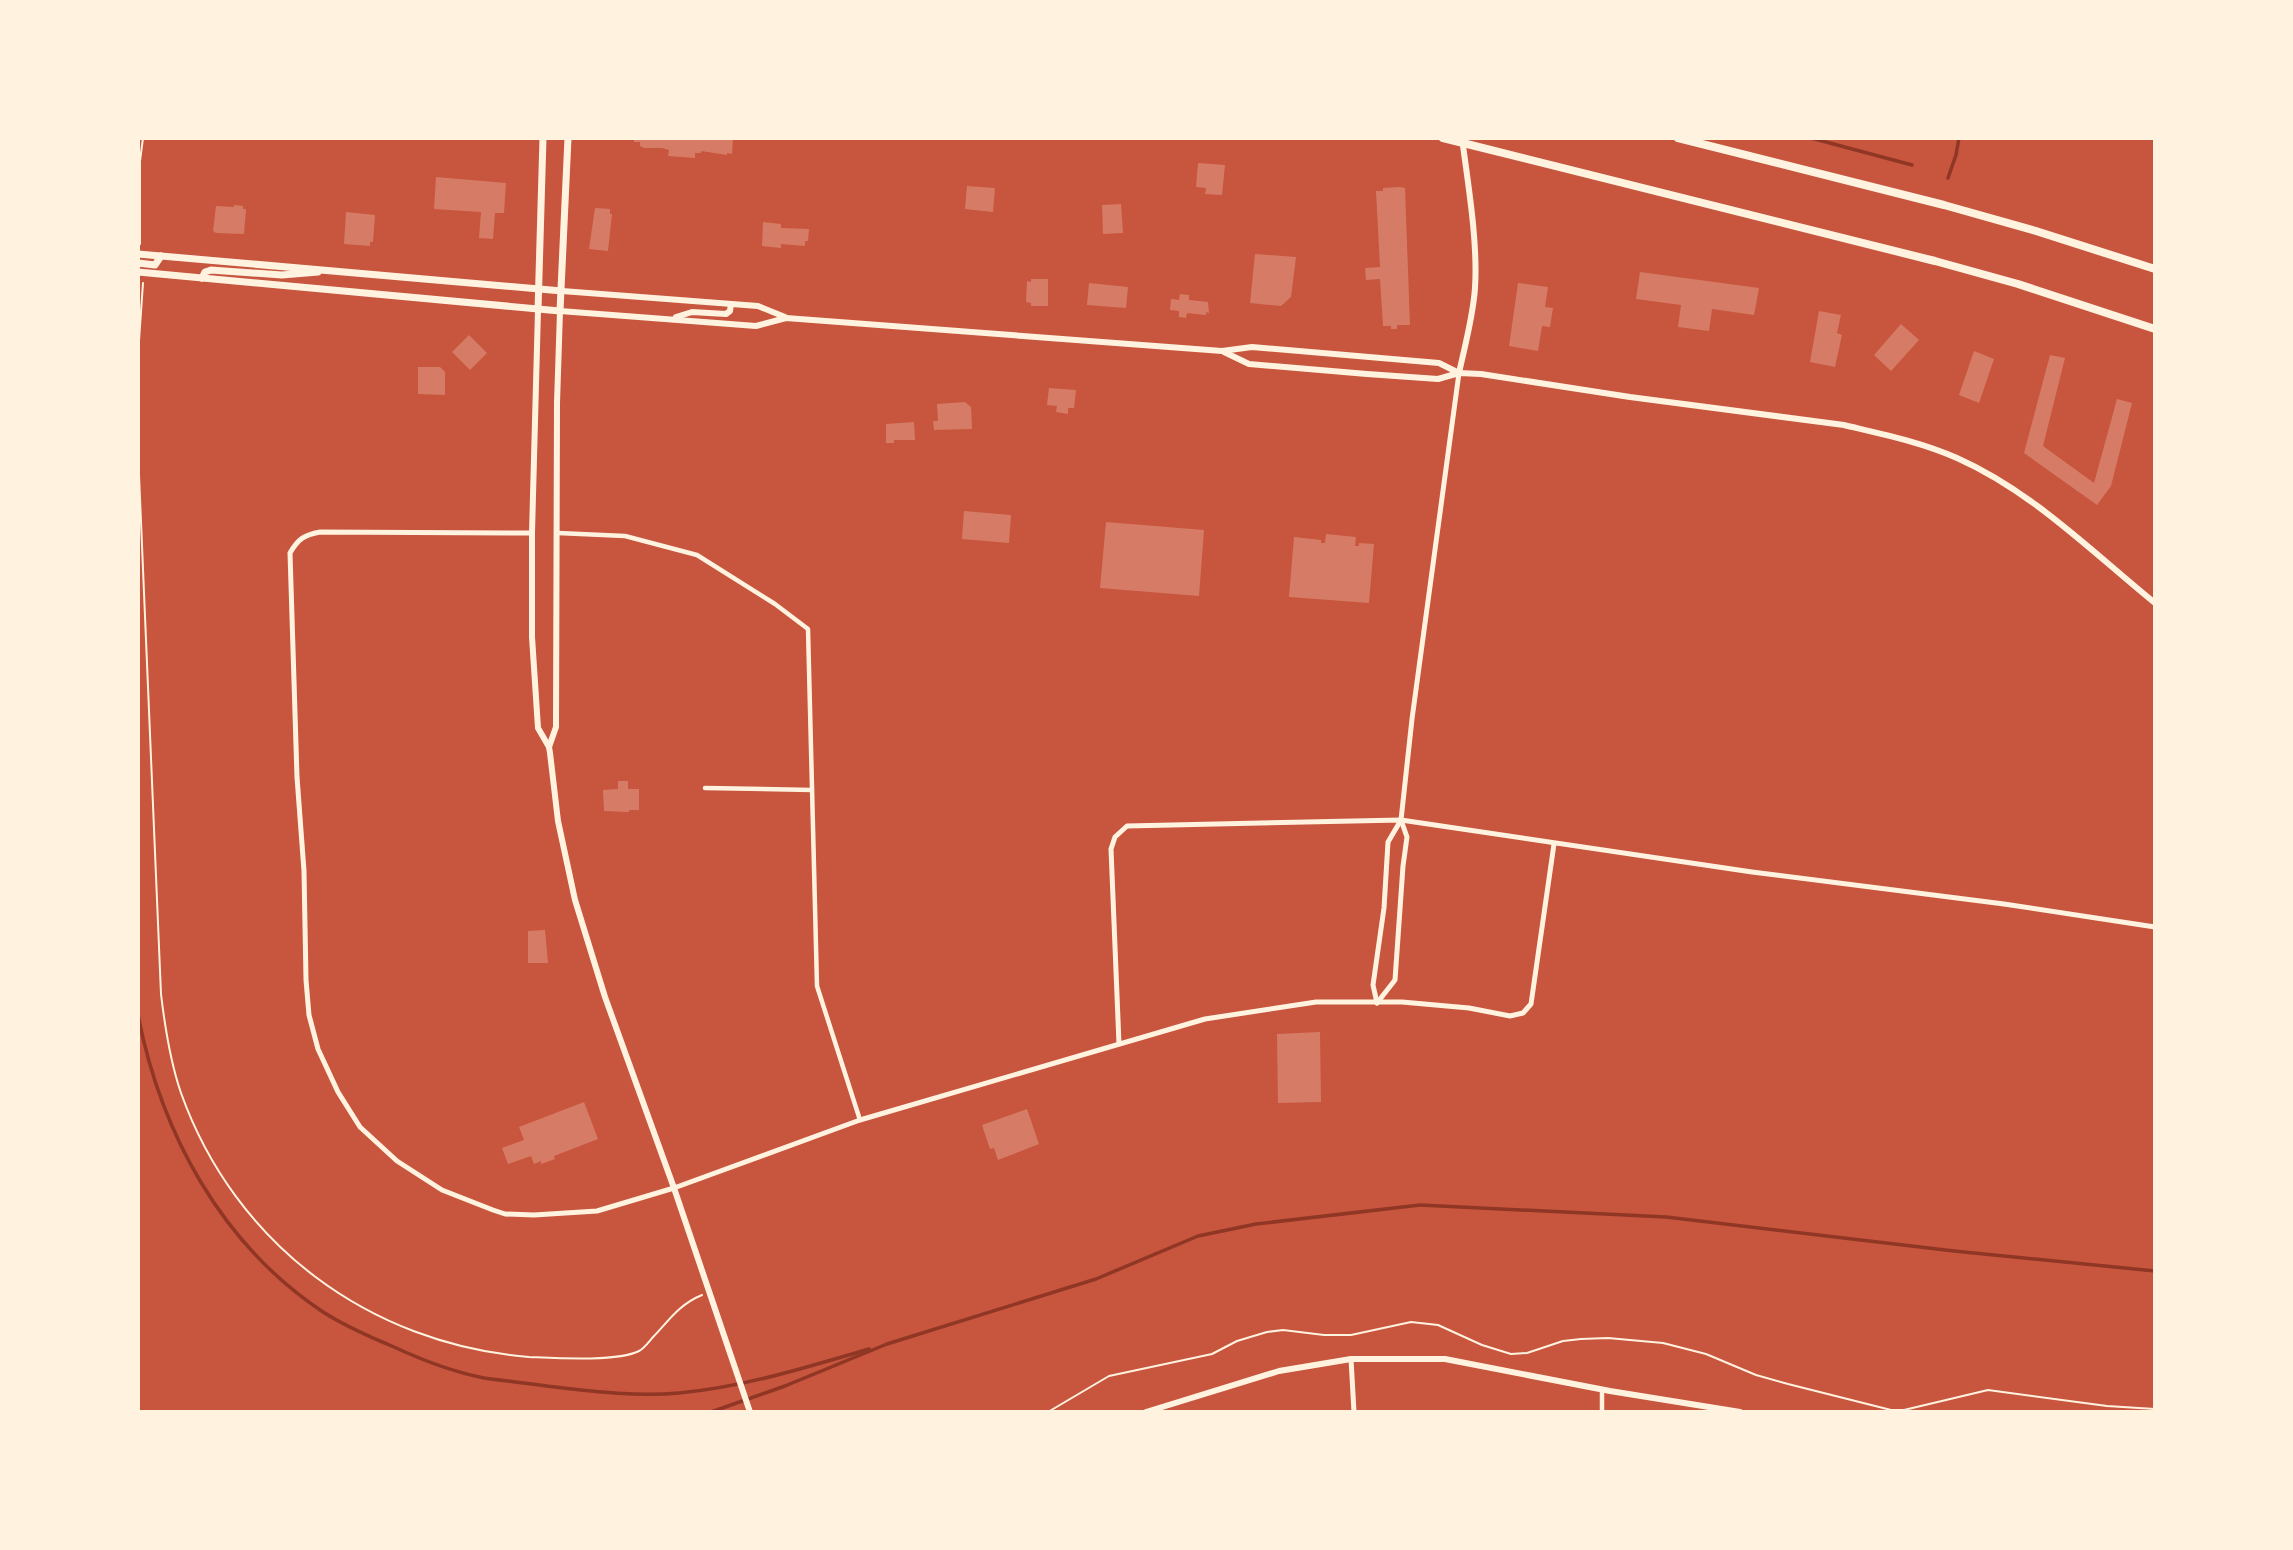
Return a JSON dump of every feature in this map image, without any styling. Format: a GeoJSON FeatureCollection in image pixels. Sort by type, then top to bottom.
{"type":"FeatureCollection","features":[{"type":"Feature","properties":{"kind":"highway"},"geometry":{"type":"LineString","coordinates":[[1443,138],[1919,256],[2018,284],[2155,329]]}},
{"type":"Feature","properties":{"kind":"highway"},"geometry":{"type":"LineString","coordinates":[[1678,138],[1944,205],[2155,269]]}},
{"type":"Feature","properties":{"kind":"main road"},"geometry":{"type":"LineString","coordinates":[[543,138],[531,533],[532,637],[538,728],[550,747]]}},
{"type":"Feature","properties":{"kind":"main road"},"geometry":{"type":"LineString","coordinates":[[568,138],[557,404],[556,727],[550,747],[558,821],[575,900],[605,997],[674,1188],[750,1412]]}},
{"type":"Feature","properties":{"kind":"main road"},"geometry":{"type":"LineString","coordinates":[[1459,373],[1475,284],[1471,214],[1462,138]]}},
{"type":"Feature","properties":{"kind":"main road"},"geometry":{"type":"LineString","coordinates":[[138,254],[758,306],[786,318],[1222,351],[1252,347],[1361,355],[1439,363],[1459,373]]}},
{"type":"Feature","properties":{"kind":"main road"},"geometry":{"type":"LineString","coordinates":[[138,264],[155,265],[161,256]]}},
{"type":"Feature","properties":{"kind":"main road"},"geometry":{"type":"LineString","coordinates":[[202,278],[205,272],[211,270],[282,275],[326,270]]}},
{"type":"Feature","properties":{"kind":"main road"},"geometry":{"type":"LineString","coordinates":[[138,272],[538,310],[756,326],[786,318]]}},
{"type":"Feature","properties":{"kind":"main road"},"geometry":{"type":"LineString","coordinates":[[671,319],[692,312],[724,315],[730,311],[731,304]]}},
{"type":"Feature","properties":{"kind":"main road"},"geometry":{"type":"LineString","coordinates":[[1222,351],[1249,364],[1438,379],[1459,373],[1481,374],[1844,425],[1919,444],[1958,459],[2017,491],[2073,533],[2155,603]]}},
{"type":"Feature","properties":{"kind":"main road"},"geometry":{"type":"LineString","coordinates":[[1146,1412],[1279,1371],[1351,1359],[1445,1359],[1602,1390],[1740,1412]]}},
{"type":"Feature","properties":{"kind":"street"},"geometry":{"type":"LineString","coordinates":[[1377,1003],[1373,985],[1384,908],[1388,842],[1401,820],[1459,373]]}},
{"type":"Feature","properties":{"kind":"street"},"geometry":{"type":"LineString","coordinates":[[531,533],[320,532],[306,534],[290,552],[304,871],[306,981],[309,1015],[323,1060],[338,1092],[360,1127],[397,1161],[442,1189],[505,1214],[597,1212],[674,1188],[859,1120],[1205,1019],[1316,1002],[1402,1002],[1469,1008],[1510,1016],[1523,1013],[1531,1004],[1553,844]]}},
{"type":"Feature","properties":{"kind":"street"},"geometry":{"type":"LineString","coordinates":[[558,533],[625,536],[697,555],[775,604],[808,629],[817,986],[859,1120]]}},
{"type":"Feature","properties":{"kind":"street"},"geometry":{"type":"LineString","coordinates":[[705,788],[812,790]]}},
{"type":"Feature","properties":{"kind":"street"},"geometry":{"type":"LineString","coordinates":[[1377,1003],[1395,981],[1402,866],[1407,836],[1401,820]]}},
{"type":"Feature","properties":{"kind":"street"},"geometry":{"type":"LineString","coordinates":[[1119,1044],[1111,849],[1115,837],[1127,826],[1401,820],[1553,844],[2004,904],[2155,927]]}},
{"type":"Feature","properties":{"kind":"street"},"geometry":{"type":"LineString","coordinates":[[1351,1359],[1354,1412]]}},
{"type":"Feature","properties":{"kind":"street"},"geometry":{"type":"LineString","coordinates":[[1602,1390],[1602,1412]]}},
{"type":"Feature","properties":{"kind":"path"},"geometry":{"type":"LineString","coordinates":[[140,244],[139,161],[142,138]]}},
{"type":"Feature","properties":{"kind":"path"},"geometry":{"type":"LineString","coordinates":[[138,355],[143,283]]}},
{"type":"Feature","properties":{"kind":"path"},"geometry":{"type":"LineString","coordinates":[[138,451],[161,995],[166,1038],[181,1092],[201,1139],[238,1200],[271,1239],[320,1281],[365,1310],[432,1339],[479,1350],[560,1359],[618,1356],[640,1351],[685,1302],[709,1293]]}},
{"type":"Feature","properties":{"kind":"path"},"geometry":{"type":"LineString","coordinates":[[1048,1412],[1109,1376],[1212,1354],[1237,1341],[1267,1332],[1283,1330],[1351,1335],[1411,1322],[1438,1325],[1482,1345],[1511,1354],[1527,1353],[1563,1341],[1581,1339],[1608,1338],[1663,1343],[1706,1354],[1756,1375],[1891,1410],[1904,1410],[1988,1390],[2122,1408],[2155,1409]]}},
{"type":"Feature","properties":{"kind":"building"},"geometry":{"type":"Polygon","coordinates":[[[634,138],[733,138],[732,154],[701,151],[695,153],[695,158],[668,156],[669,150],[644,148],[640,146],[640,142],[634,142],[634,138]]]}},
{"type":"Feature","properties":{"kind":"building"},"geometry":{"type":"Polygon","coordinates":[[[1198,163],[1225,165],[1222,195],[1205,194],[1206,188],[1196,187],[1198,163]]]}},
{"type":"Feature","properties":{"kind":"building"},"geometry":{"type":"Polygon","coordinates":[[[436,177],[506,183],[504,213],[495,213],[493,239],[479,238],[481,212],[434,209],[436,177]]]}},
{"type":"Feature","properties":{"kind":"building"},"geometry":{"type":"Polygon","coordinates":[[[967,186],[995,188],[993,212],[965,209],[967,186]]]}},
{"type":"Feature","properties":{"kind":"building"},"geometry":{"type":"Polygon","coordinates":[[[1405,188],[1410,325],[1397,325],[1397,329],[1391,329],[1391,326],[1383,326],[1380,279],[1366,280],[1365,268],[1380,267],[1376,191],[1405,188]]]}},
{"type":"Feature","properties":{"kind":"building"},"geometry":{"type":"Polygon","coordinates":[[[1121,204],[1123,233],[1103,234],[1102,205],[1121,204]]]}},
{"type":"Feature","properties":{"kind":"building"},"geometry":{"type":"Polygon","coordinates":[[[234,205],[246,209],[244,234],[213,231],[216,206],[234,205]]]}},
{"type":"Feature","properties":{"kind":"building"},"geometry":{"type":"Polygon","coordinates":[[[595,208],[610,209],[612,214],[608,251],[589,249],[595,208]]]}},
{"type":"Feature","properties":{"kind":"building"},"geometry":{"type":"Polygon","coordinates":[[[346,212],[375,215],[373,242],[370,242],[370,246],[344,244],[346,212]]]}},
{"type":"Feature","properties":{"kind":"building"},"geometry":{"type":"Polygon","coordinates":[[[763,222],[781,224],[781,228],[809,229],[808,241],[805,241],[805,246],[762,246],[763,222]]]}},
{"type":"Feature","properties":{"kind":"building"},"geometry":{"type":"Polygon","coordinates":[[[1255,254],[1296,257],[1291,297],[1281,306],[1250,303],[1255,254]]]}},
{"type":"Feature","properties":{"kind":"building"},"geometry":{"type":"Polygon","coordinates":[[[1640,272],[1759,288],[1754,315],[1712,309],[1709,331],[1678,327],[1681,305],[1636,299],[1640,272]]]}},
{"type":"Feature","properties":{"kind":"building"},"geometry":{"type":"Polygon","coordinates":[[[1031,279],[1048,279],[1048,306],[1031,306],[1031,303],[1026,302],[1027,281],[1031,282],[1031,279]]]}},
{"type":"Feature","properties":{"kind":"building"},"geometry":{"type":"Polygon","coordinates":[[[1089,283],[1128,287],[1126,308],[1087,305],[1089,283]]]}},
{"type":"Feature","properties":{"kind":"building"},"geometry":{"type":"Polygon","coordinates":[[[1518,283],[1548,287],[1545,307],[1553,308],[1550,327],[1542,326],[1538,351],[1509,346],[1518,283]]]}},
{"type":"Feature","properties":{"kind":"building"},"geometry":{"type":"Polygon","coordinates":[[[1180,294],[1189,295],[1189,300],[1208,302],[1209,313],[1187,313],[1186,318],[1179,317],[1179,311],[1170,310],[1171,299],[1179,300],[1180,294]]]}},
{"type":"Feature","properties":{"kind":"building"},"geometry":{"type":"Polygon","coordinates":[[[1819,311],[1841,315],[1837,333],[1842,335],[1835,367],[1810,362],[1819,311]]]}},
{"type":"Feature","properties":{"kind":"building"},"geometry":{"type":"Polygon","coordinates":[[[1901,324],[1919,340],[1891,371],[1874,355],[1901,324]]]}},
{"type":"Feature","properties":{"kind":"building"},"geometry":{"type":"Polygon","coordinates":[[[469,335],[487,353],[470,370],[452,352],[469,335]]]}},
{"type":"Feature","properties":{"kind":"building"},"geometry":{"type":"Polygon","coordinates":[[[1974,351],[1994,359],[1979,403],[1959,395],[1974,351]]]}},
{"type":"Feature","properties":{"kind":"building"},"geometry":{"type":"Polygon","coordinates":[[[2050,355],[2065,358],[2043,446],[2094,483],[2117,399],[2132,403],[2111,486],[2097,505],[2024,453],[2050,355]]]}},
{"type":"Feature","properties":{"kind":"building"},"geometry":{"type":"Polygon","coordinates":[[[418,367],[440,367],[445,372],[445,395],[418,394],[418,367]]]}},
{"type":"Feature","properties":{"kind":"building"},"geometry":{"type":"Polygon","coordinates":[[[1049,388],[1076,390],[1074,408],[1068,408],[1068,414],[1056,412],[1057,406],[1047,405],[1049,388]]]}},
{"type":"Feature","properties":{"kind":"building"},"geometry":{"type":"Polygon","coordinates":[[[965,402],[971,407],[972,429],[934,430],[933,421],[938,421],[937,404],[965,402]]]}},
{"type":"Feature","properties":{"kind":"building"},"geometry":{"type":"Polygon","coordinates":[[[914,422],[915,440],[894,440],[894,443],[886,443],[886,424],[914,422]]]}},
{"type":"Feature","properties":{"kind":"building"},"geometry":{"type":"Polygon","coordinates":[[[964,511],[1011,515],[1009,543],[962,539],[964,511]]]}},
{"type":"Feature","properties":{"kind":"building"},"geometry":{"type":"Polygon","coordinates":[[[1106,522],[1204,530],[1199,596],[1100,588],[1106,522]]]}},
{"type":"Feature","properties":{"kind":"building"},"geometry":{"type":"Polygon","coordinates":[[[1326,534],[1356,537],[1355,546],[1359,546],[1359,543],[1374,544],[1369,603],[1289,597],[1294,537],[1321,540],[1321,543],[1325,543],[1326,534]]]}},
{"type":"Feature","properties":{"kind":"building"},"geometry":{"type":"Polygon","coordinates":[[[618,781],[628,781],[628,789],[639,789],[639,810],[604,811],[603,790],[618,789],[618,781]]]}},
{"type":"Feature","properties":{"kind":"building"},"geometry":{"type":"Polygon","coordinates":[[[545,930],[548,963],[528,963],[528,931],[545,930]]]}},
{"type":"Feature","properties":{"kind":"building"},"geometry":{"type":"Polygon","coordinates":[[[1320,1032],[1321,1102],[1278,1103],[1277,1034],[1320,1032]]]}},
{"type":"Feature","properties":{"kind":"building"},"geometry":{"type":"Polygon","coordinates":[[[584,1102],[598,1139],[554,1156],[555,1159],[541,1164],[541,1161],[534,1164],[531,1156],[508,1164],[502,1148],[524,1140],[519,1127],[584,1102]]]}},
{"type":"Feature","properties":{"kind":"building"},"geometry":{"type":"Polygon","coordinates":[[[1027,1109],[1039,1144],[998,1160],[994,1148],[990,1149],[982,1125],[1027,1109]]]}},
{"type":"Feature","properties":{"kind":"waterway"},"geometry":{"type":"LineString","coordinates":[[1811,138],[1912,165]]}},
{"type":"Feature","properties":{"kind":"waterway"},"geometry":{"type":"LineString","coordinates":[[1948,178],[1959,138]]}},
{"type":"Feature","properties":{"kind":"waterway"},"geometry":{"type":"LineString","coordinates":[[138,1015],[162,1102],[201,1182],[226,1219],[254,1254],[287,1285],[323,1312],[367,1335],[427,1361],[484,1378],[630,1394],[679,1393],[727,1386],[775,1376],[869,1349]]}},
{"type":"Feature","properties":{"kind":"waterway"},"geometry":{"type":"LineString","coordinates":[[711,1412],[785,1386],[887,1344],[1096,1279],[1198,1236],[1256,1224],[1420,1205],[1666,1217],[1954,1251],[2155,1271]]}}]}
